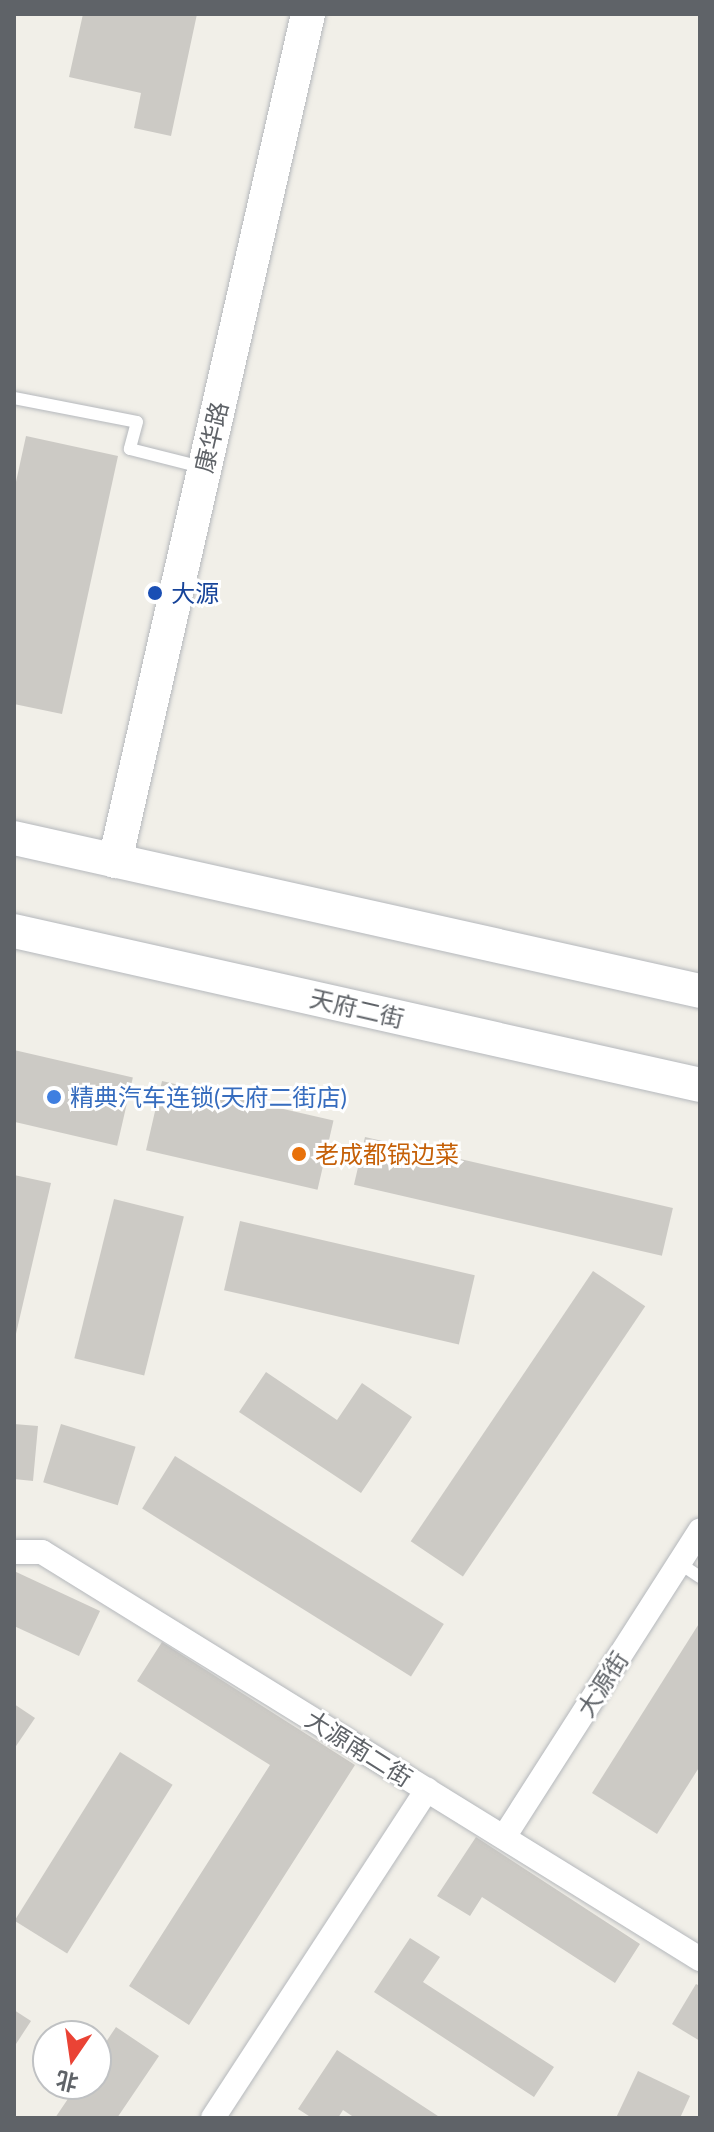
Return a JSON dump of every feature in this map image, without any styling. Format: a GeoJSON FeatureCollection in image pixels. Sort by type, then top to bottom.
{"type":"FeatureCollection","features":[{"type":"Feature","properties":{"kind":"main road","name":"康华路"},"geometry":{"type":"LineString","coordinates":[[115,861],[308,14]]}},
{"type":"Feature","properties":{"kind":"main road"},"geometry":{"type":"LineString","coordinates":[[14,838],[700,991]]}},
{"type":"Feature","properties":{"kind":"main road","name":"天府二街"},"geometry":{"type":"LineString","coordinates":[[14,931],[700,1085]]}},
{"type":"Feature","properties":{"kind":"street","name":"大源街"},"geometry":{"type":"LineString","coordinates":[[504,1837],[700,1530]]}},
{"type":"Feature","properties":{"kind":"street","name":"大源南二街"},"geometry":{"type":"LineString","coordinates":[[14,1552],[42,1552],[700,1959]]}},
{"type":"Feature","properties":{"kind":"street"},"geometry":{"type":"LineString","coordinates":[[213,2118],[427,1790]]}},
{"type":"Feature","properties":{"kind":"lane"},"geometry":{"type":"LineString","coordinates":[[14,398],[137,422],[130,449],[204,468]]}},
{"type":"Feature","properties":{"kind":"lane"},"geometry":{"type":"LineString","coordinates":[[679,1563],[700,1577]]}},
{"type":"Feature","properties":{"kind":"building"},"geometry":{"type":"Polygon","coordinates":[[[83,14],[197,14],[171,136],[134,128],[141,93],[69,77],[83,14]]]}},
{"type":"Feature","properties":{"kind":"building"},"geometry":{"type":"Polygon","coordinates":[[[26,436],[118,456],[62,714],[14,704],[14,491],[26,436]]]}},
{"type":"Feature","properties":{"kind":"building"},"geometry":{"type":"Polygon","coordinates":[[[14,1050],[133,1077],[117,1146],[14,1122],[14,1050]]]}},
{"type":"Feature","properties":{"kind":"building"},"geometry":{"type":"Polygon","coordinates":[[[162,1081],[333,1121],[318,1190],[146,1150],[162,1081]]]}},
{"type":"Feature","properties":{"kind":"building"},"geometry":{"type":"Polygon","coordinates":[[[365,1137],[673,1208],[662,1256],[354,1185],[365,1137]]]}},
{"type":"Feature","properties":{"kind":"building"},"geometry":{"type":"Polygon","coordinates":[[[14,1175],[51,1183],[15,1338],[14,1338],[14,1175]]]}},
{"type":"Feature","properties":{"kind":"building"},"geometry":{"type":"Polygon","coordinates":[[[114,1199],[184,1216],[144,1376],[74,1358],[114,1199]]]}},
{"type":"Feature","properties":{"kind":"building"},"geometry":{"type":"Polygon","coordinates":[[[240,1221],[475,1275],[459,1344],[224,1290],[240,1221]]]}},
{"type":"Feature","properties":{"kind":"building"},"geometry":{"type":"Polygon","coordinates":[[[593,1271],[645,1306],[463,1576],[411,1541],[593,1271]]]}},
{"type":"Feature","properties":{"kind":"building"},"geometry":{"type":"Polygon","coordinates":[[[266,1372],[337,1420],[362,1383],[412,1417],[361,1493],[239,1412],[266,1372]]]}},
{"type":"Feature","properties":{"kind":"building"},"geometry":{"type":"Polygon","coordinates":[[[14,1424],[38,1426],[33,1481],[14,1479],[14,1424]]]}},
{"type":"Feature","properties":{"kind":"building"},"geometry":{"type":"Polygon","coordinates":[[[61,1424],[136,1447],[118,1505],[43,1482],[61,1424]]]}},
{"type":"Feature","properties":{"kind":"building"},"geometry":{"type":"Polygon","coordinates":[[[175,1456],[444,1624],[411,1677],[142,1509],[175,1456]]]}},
{"type":"Feature","properties":{"kind":"building"},"geometry":{"type":"Polygon","coordinates":[[[14,1571],[100,1611],[79,1656],[14,1626],[14,1571]]]}},
{"type":"Feature","properties":{"kind":"building"},"geometry":{"type":"Polygon","coordinates":[[[700,1622],[700,1766],[657,1834],[592,1793],[700,1622]]]}},
{"type":"Feature","properties":{"kind":"building"},"geometry":{"type":"Polygon","coordinates":[[[162,1642],[355,1765],[189,2025],[129,1986],[270,1765],[137,1681],[162,1642]]]}},
{"type":"Feature","properties":{"kind":"building"},"geometry":{"type":"Polygon","coordinates":[[[14,1704],[35,1718],[14,1749],[14,1704]]]}},
{"type":"Feature","properties":{"kind":"building"},"geometry":{"type":"Polygon","coordinates":[[[120,1752],[173,1785],[67,1954],[15,1921],[120,1752]]]}},
{"type":"Feature","properties":{"kind":"building"},"geometry":{"type":"Polygon","coordinates":[[[476,1837],[640,1944],[615,1983],[482,1897],[470,1916],[437,1896],[476,1837]]]}},
{"type":"Feature","properties":{"kind":"building"},"geometry":{"type":"Polygon","coordinates":[[[410,1938],[440,1957],[423,1982],[554,2067],[534,2097],[374,1992],[410,1938]]]}},
{"type":"Feature","properties":{"kind":"building"},"geometry":{"type":"Polygon","coordinates":[[[696,1984],[700,1986],[700,2041],[672,2024],[696,1984]]]}},
{"type":"Feature","properties":{"kind":"building"},"geometry":{"type":"Polygon","coordinates":[[[14,2010],[31,2021],[14,2047],[14,2010]]]}},
{"type":"Feature","properties":{"kind":"building"},"geometry":{"type":"Polygon","coordinates":[[[116,2027],[159,2056],[117,2118],[55,2118],[67,2100],[112,2100],[112,2033],[116,2027]]]}},
{"type":"Feature","properties":{"kind":"building"},"geometry":{"type":"Polygon","coordinates":[[[337,2050],[441,2118],[355,2118],[343,2110],[338,2118],[312,2118],[298,2109],[337,2050]]]}},
{"type":"Feature","properties":{"kind":"building"},"geometry":{"type":"Polygon","coordinates":[[[638,2071],[690,2096],[680,2118],[616,2118],[638,2071]]]}},
{"type":"Feature","properties":{"kind":"place","name":"大源"},"geometry":{"type":"Point","coordinates":[155,593]}},
{"type":"Feature","properties":{"kind":"place","name":"精典汽车连锁(天府二街店)"},"geometry":{"type":"Point","coordinates":[54,1097]}},
{"type":"Feature","properties":{"kind":"place","name":"老成都锅边菜"},"geometry":{"type":"Point","coordinates":[299,1154]}}]}
